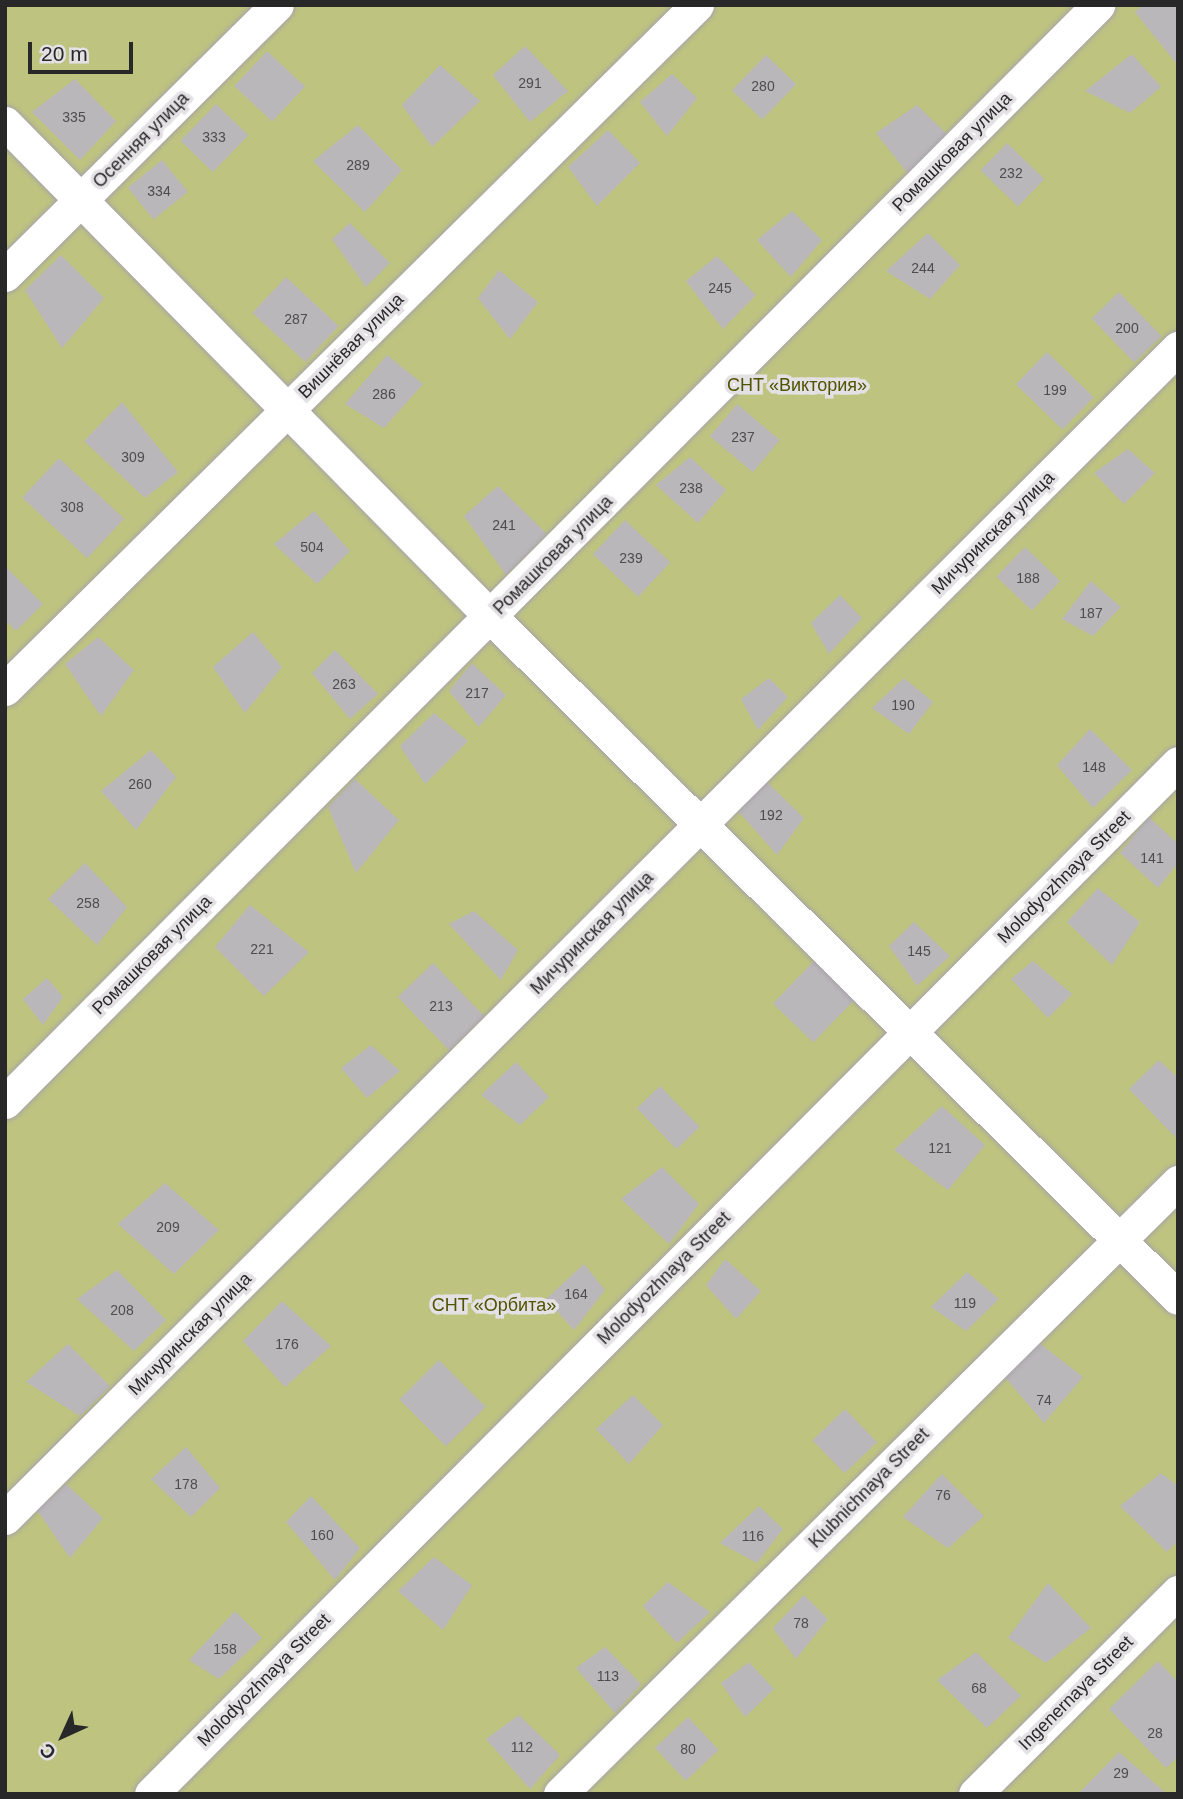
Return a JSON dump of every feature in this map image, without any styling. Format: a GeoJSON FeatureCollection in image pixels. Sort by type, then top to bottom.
{"type":"FeatureCollection","features":[{"type":"Feature","properties":{"kind":"street","name":"Осенняя улица"},"geometry":{"type":"LineString","coordinates":[[5,275],[277,5]]}},
{"type":"Feature","properties":{"kind":"street","name":"Вишнёвая улица"},"geometry":{"type":"LineString","coordinates":[[5,689],[697,5]]}},
{"type":"Feature","properties":{"kind":"street","name":"Ромашковая улица"},"geometry":{"type":"LineString","coordinates":[[5,1102],[1098,5]]}},
{"type":"Feature","properties":{"kind":"street"},"geometry":{"type":"LineString","coordinates":[[5,123],[491,617],[911,1029],[1178,1298]]}},
{"type":"Feature","properties":{"kind":"street","name":"Мичуринская улица"},"geometry":{"type":"LineString","coordinates":[[5,1518],[1178,348]]}},
{"type":"Feature","properties":{"kind":"street","name":"Molodyozhnaya Street"},"geometry":{"type":"LineString","coordinates":[[150,1794],[1178,764]]}},
{"type":"Feature","properties":{"kind":"street","name":"Klubnichnaya Street"},"geometry":{"type":"LineString","coordinates":[[560,1794],[1178,1182]]}},
{"type":"Feature","properties":{"kind":"street","name":"Ingenernaya Street"},"geometry":{"type":"LineString","coordinates":[[975,1794],[1178,1591]]}},
{"type":"Feature","properties":{"kind":"green space","name":"СНТ «Орбита»"},"geometry":{"type":"Polygon","coordinates":[[[5,5],[1178,5],[1178,1794],[5,1794],[5,5]]]}},
{"type":"Feature","properties":{"kind":"building"},"geometry":{"type":"Polygon","coordinates":[[[1143,5],[1178,5],[1176,63],[1135,12],[1143,5]]]}},
{"type":"Feature","properties":{"kind":"building"},"geometry":{"type":"Polygon","coordinates":[[[525,46],[568,91],[530,122],[493,75],[525,46]]]}},
{"type":"Feature","properties":{"kind":"building"},"geometry":{"type":"Polygon","coordinates":[[[267,51],[305,86],[272,122],[234,86],[267,51]]]}},
{"type":"Feature","properties":{"kind":"building"},"geometry":{"type":"Polygon","coordinates":[[[1132,54],[1161,87],[1130,113],[1085,91],[1132,54]]]}},
{"type":"Feature","properties":{"kind":"building"},"geometry":{"type":"Polygon","coordinates":[[[766,55],[796,84],[762,119],[732,90],[766,55]]]}},
{"type":"Feature","properties":{"kind":"building"},"geometry":{"type":"Polygon","coordinates":[[[440,65],[480,101],[432,147],[402,105],[440,65]]]}},
{"type":"Feature","properties":{"kind":"building"},"geometry":{"type":"Polygon","coordinates":[[[672,74],[697,98],[667,136],[640,102],[672,74]]]}},
{"type":"Feature","properties":{"kind":"building"},"geometry":{"type":"Polygon","coordinates":[[[75,79],[116,121],[80,160],[32,112],[75,79]]]}},
{"type":"Feature","properties":{"kind":"building"},"geometry":{"type":"Polygon","coordinates":[[[216,104],[248,135],[213,172],[181,141],[216,104]]]}},
{"type":"Feature","properties":{"kind":"building"},"geometry":{"type":"Polygon","coordinates":[[[917,105],[953,140],[912,179],[876,133],[917,105]]]}},
{"type":"Feature","properties":{"kind":"building"},"geometry":{"type":"Polygon","coordinates":[[[358,125],[402,170],[365,212],[313,161],[358,125]]]}},
{"type":"Feature","properties":{"kind":"building"},"geometry":{"type":"Polygon","coordinates":[[[608,130],[640,163],[597,206],[568,167],[608,130]]]}},
{"type":"Feature","properties":{"kind":"building"},"geometry":{"type":"Polygon","coordinates":[[[1007,143],[1044,179],[1018,206],[981,170],[1007,143]]]}},
{"type":"Feature","properties":{"kind":"building"},"geometry":{"type":"Polygon","coordinates":[[[162,160],[188,192],[154,220],[128,188],[162,160]]]}},
{"type":"Feature","properties":{"kind":"building"},"geometry":{"type":"Polygon","coordinates":[[[792,211],[822,240],[791,277],[757,240],[792,211]]]}},
{"type":"Feature","properties":{"kind":"building"},"geometry":{"type":"Polygon","coordinates":[[[350,223],[390,263],[366,287],[332,239],[350,223]]]}},
{"type":"Feature","properties":{"kind":"building"},"geometry":{"type":"Polygon","coordinates":[[[928,233],[960,265],[930,299],[886,271],[928,233]]]}},
{"type":"Feature","properties":{"kind":"building"},"geometry":{"type":"Polygon","coordinates":[[[61,255],[104,298],[62,348],[25,290],[61,255]]]}},
{"type":"Feature","properties":{"kind":"building"},"geometry":{"type":"Polygon","coordinates":[[[717,256],[756,295],[723,329],[686,281],[717,256]]]}},
{"type":"Feature","properties":{"kind":"building"},"geometry":{"type":"Polygon","coordinates":[[[499,270],[538,302],[510,339],[478,298],[499,270]]]}},
{"type":"Feature","properties":{"kind":"building"},"geometry":{"type":"Polygon","coordinates":[[[286,277],[339,326],[305,362],[253,313],[286,277]]]}},
{"type":"Feature","properties":{"kind":"building"},"geometry":{"type":"Polygon","coordinates":[[[1119,292],[1161,336],[1134,362],[1092,318],[1119,292]]]}},
{"type":"Feature","properties":{"kind":"building"},"geometry":{"type":"Polygon","coordinates":[[[1047,352],[1094,397],[1062,430],[1016,384],[1047,352]]]}},
{"type":"Feature","properties":{"kind":"building"},"geometry":{"type":"Polygon","coordinates":[[[387,355],[423,384],[384,428],[345,404],[387,355]]]}},
{"type":"Feature","properties":{"kind":"building"},"geometry":{"type":"Polygon","coordinates":[[[122,402],[178,472],[145,498],[84,441],[122,402]]]}},
{"type":"Feature","properties":{"kind":"building"},"geometry":{"type":"Polygon","coordinates":[[[737,404],[780,440],[753,472],[710,436],[737,404]]]}},
{"type":"Feature","properties":{"kind":"building"},"geometry":{"type":"Polygon","coordinates":[[[1128,449],[1155,473],[1124,504],[1094,473],[1128,449]]]}},
{"type":"Feature","properties":{"kind":"building"},"geometry":{"type":"Polygon","coordinates":[[[690,457],[726,490],[698,523],[656,485],[690,457]]]}},
{"type":"Feature","properties":{"kind":"building"},"geometry":{"type":"Polygon","coordinates":[[[59,458],[124,519],[87,558],[22,497],[59,458]]]}},
{"type":"Feature","properties":{"kind":"building"},"geometry":{"type":"Polygon","coordinates":[[[498,486],[547,534],[506,575],[464,516],[498,486]]]}},
{"type":"Feature","properties":{"kind":"building"},"geometry":{"type":"Polygon","coordinates":[[[314,511],[350,551],[317,584],[274,544],[314,511]]]}},
{"type":"Feature","properties":{"kind":"building"},"geometry":{"type":"Polygon","coordinates":[[[625,520],[670,562],[638,597],[593,554],[625,520]]]}},
{"type":"Feature","properties":{"kind":"building"},"geometry":{"type":"Polygon","coordinates":[[[1025,547],[1060,581],[1032,611],[997,576],[1025,547]]]}},
{"type":"Feature","properties":{"kind":"building"},"geometry":{"type":"Polygon","coordinates":[[[5,566],[43,604],[16,631],[5,620],[5,566]]]}},
{"type":"Feature","properties":{"kind":"building"},"geometry":{"type":"Polygon","coordinates":[[[1091,581],[1121,607],[1093,636],[1062,619],[1091,581]]]}},
{"type":"Feature","properties":{"kind":"building"},"geometry":{"type":"Polygon","coordinates":[[[840,595],[862,618],[829,654],[811,623],[840,595]]]}},
{"type":"Feature","properties":{"kind":"building"},"geometry":{"type":"Polygon","coordinates":[[[253,632],[282,667],[245,713],[213,667],[253,632]]]}},
{"type":"Feature","properties":{"kind":"building"},"geometry":{"type":"Polygon","coordinates":[[[98,637],[134,670],[101,716],[65,664],[98,637]]]}},
{"type":"Feature","properties":{"kind":"building"},"geometry":{"type":"Polygon","coordinates":[[[335,650],[378,694],[350,719],[312,673],[335,650]]]}},
{"type":"Feature","properties":{"kind":"building"},"geometry":{"type":"Polygon","coordinates":[[[472,663],[506,695],[479,727],[449,691],[472,663]]]}},
{"type":"Feature","properties":{"kind":"building"},"geometry":{"type":"Polygon","coordinates":[[[769,678],[788,697],[758,730],[741,699],[769,678]]]}},
{"type":"Feature","properties":{"kind":"building"},"geometry":{"type":"Polygon","coordinates":[[[904,678],[933,702],[909,734],[872,708],[904,678]]]}},
{"type":"Feature","properties":{"kind":"building"},"geometry":{"type":"Polygon","coordinates":[[[434,713],[468,741],[425,784],[400,746],[434,713]]]}},
{"type":"Feature","properties":{"kind":"building"},"geometry":{"type":"Polygon","coordinates":[[[1090,729],[1132,770],[1093,808],[1057,765],[1090,729]]]}},
{"type":"Feature","properties":{"kind":"building"},"geometry":{"type":"Polygon","coordinates":[[[151,750],[176,777],[136,830],[101,791],[151,750]]]}},
{"type":"Feature","properties":{"kind":"building"},"geometry":{"type":"Polygon","coordinates":[[[355,779],[399,820],[356,873],[328,807],[355,779]]]}},
{"type":"Feature","properties":{"kind":"building"},"geometry":{"type":"Polygon","coordinates":[[[765,780],[804,818],[777,855],[739,812],[765,780]]]}},
{"type":"Feature","properties":{"kind":"building"},"geometry":{"type":"Polygon","coordinates":[[[1149,817],[1178,844],[1178,863],[1158,888],[1120,853],[1149,817]]]}},
{"type":"Feature","properties":{"kind":"building"},"geometry":{"type":"Polygon","coordinates":[[[85,863],[127,907],[97,945],[48,899],[85,863]]]}},
{"type":"Feature","properties":{"kind":"building"},"geometry":{"type":"Polygon","coordinates":[[[1098,888],[1140,922],[1112,965],[1067,922],[1098,888]]]}},
{"type":"Feature","properties":{"kind":"building"},"geometry":{"type":"Polygon","coordinates":[[[250,905],[309,952],[264,996],[215,947],[250,905]]]}},
{"type":"Feature","properties":{"kind":"building"},"geometry":{"type":"Polygon","coordinates":[[[474,911],[518,950],[501,980],[449,924],[474,911]]]}},
{"type":"Feature","properties":{"kind":"building"},"geometry":{"type":"Polygon","coordinates":[[[914,922],[950,956],[917,986],[889,946],[914,922]]]}},
{"type":"Feature","properties":{"kind":"building"},"geometry":{"type":"Polygon","coordinates":[[[814,961],[854,1000],[813,1042],[773,1003],[814,961]]]}},
{"type":"Feature","properties":{"kind":"building"},"geometry":{"type":"Polygon","coordinates":[[[1033,961],[1072,994],[1048,1018],[1011,979],[1033,961]]]}},
{"type":"Feature","properties":{"kind":"building"},"geometry":{"type":"Polygon","coordinates":[[[433,963],[484,1016],[449,1050],[398,997],[433,963]]]}},
{"type":"Feature","properties":{"kind":"building"},"geometry":{"type":"Polygon","coordinates":[[[47,978],[63,997],[43,1025],[23,999],[47,978]]]}},
{"type":"Feature","properties":{"kind":"building"},"geometry":{"type":"Polygon","coordinates":[[[371,1045],[400,1071],[367,1098],[341,1068],[371,1045]]]}},
{"type":"Feature","properties":{"kind":"building"},"geometry":{"type":"Polygon","coordinates":[[[1159,1060],[1178,1078],[1178,1140],[1129,1089],[1159,1060]]]}},
{"type":"Feature","properties":{"kind":"building"},"geometry":{"type":"Polygon","coordinates":[[[516,1062],[549,1097],[520,1125],[481,1095],[516,1062]]]}},
{"type":"Feature","properties":{"kind":"building"},"geometry":{"type":"Polygon","coordinates":[[[660,1086],[700,1127],[677,1149],[637,1108],[660,1086]]]}},
{"type":"Feature","properties":{"kind":"building"},"geometry":{"type":"Polygon","coordinates":[[[942,1106],[985,1145],[948,1190],[894,1150],[942,1106]]]}},
{"type":"Feature","properties":{"kind":"building"},"geometry":{"type":"Polygon","coordinates":[[[662,1167],[699,1204],[669,1244],[621,1199],[662,1167]]]}},
{"type":"Feature","properties":{"kind":"building"},"geometry":{"type":"Polygon","coordinates":[[[165,1183],[219,1230],[174,1274],[118,1224],[165,1183]]]}},
{"type":"Feature","properties":{"kind":"building"},"geometry":{"type":"Polygon","coordinates":[[[725,1259],[761,1291],[736,1319],[706,1285],[725,1259]]]}},
{"type":"Feature","properties":{"kind":"building"},"geometry":{"type":"Polygon","coordinates":[[[584,1264],[605,1290],[574,1330],[546,1299],[584,1264]]]}},
{"type":"Feature","properties":{"kind":"building"},"geometry":{"type":"Polygon","coordinates":[[[117,1270],[166,1320],[134,1351],[77,1299],[117,1270]]]}},
{"type":"Feature","properties":{"kind":"building"},"geometry":{"type":"Polygon","coordinates":[[[967,1272],[999,1299],[966,1331],[931,1307],[967,1272]]]}},
{"type":"Feature","properties":{"kind":"building"},"geometry":{"type":"Polygon","coordinates":[[[282,1301],[331,1346],[285,1387],[243,1341],[282,1301]]]}},
{"type":"Feature","properties":{"kind":"building"},"geometry":{"type":"Polygon","coordinates":[[[1033,1338],[1083,1377],[1044,1423],[1003,1375],[1033,1338]]]}},
{"type":"Feature","properties":{"kind":"building"},"geometry":{"type":"Polygon","coordinates":[[[68,1344],[110,1386],[80,1416],[26,1382],[68,1344]]]}},
{"type":"Feature","properties":{"kind":"building"},"geometry":{"type":"Polygon","coordinates":[[[439,1360],[486,1407],[446,1446],[399,1400],[439,1360]]]}},
{"type":"Feature","properties":{"kind":"building"},"geometry":{"type":"Polygon","coordinates":[[[633,1395],[663,1425],[629,1464],[596,1429],[633,1395]]]}},
{"type":"Feature","properties":{"kind":"building"},"geometry":{"type":"Polygon","coordinates":[[[845,1409],[877,1442],[845,1473],[813,1440],[845,1409]]]}},
{"type":"Feature","properties":{"kind":"building"},"geometry":{"type":"Polygon","coordinates":[[[186,1447],[220,1488],[191,1517],[151,1479],[186,1447]]]}},
{"type":"Feature","properties":{"kind":"building"},"geometry":{"type":"Polygon","coordinates":[[[1161,1473],[1178,1486],[1178,1541],[1167,1552],[1120,1506],[1161,1473]]]}},
{"type":"Feature","properties":{"kind":"building"},"geometry":{"type":"Polygon","coordinates":[[[942,1474],[984,1516],[948,1548],[903,1517],[942,1474]]]}},
{"type":"Feature","properties":{"kind":"building"},"geometry":{"type":"Polygon","coordinates":[[[66,1484],[103,1518],[70,1558],[37,1510],[66,1484]]]}},
{"type":"Feature","properties":{"kind":"building"},"geometry":{"type":"Polygon","coordinates":[[[311,1496],[360,1548],[335,1580],[286,1522],[311,1496]]]}},
{"type":"Feature","properties":{"kind":"building"},"geometry":{"type":"Polygon","coordinates":[[[759,1506],[783,1529],[757,1563],[720,1543],[759,1506]]]}},
{"type":"Feature","properties":{"kind":"building"},"geometry":{"type":"Polygon","coordinates":[[[434,1557],[472,1585],[443,1630],[398,1591],[434,1557]]]}},
{"type":"Feature","properties":{"kind":"building"},"geometry":{"type":"Polygon","coordinates":[[[668,1582],[710,1612],[677,1643],[643,1606],[668,1582]]]}},
{"type":"Feature","properties":{"kind":"building"},"geometry":{"type":"Polygon","coordinates":[[[1048,1583],[1091,1628],[1046,1663],[1008,1638],[1048,1583]]]}},
{"type":"Feature","properties":{"kind":"building"},"geometry":{"type":"Polygon","coordinates":[[[804,1595],[828,1619],[796,1659],[773,1628],[804,1595]]]}},
{"type":"Feature","properties":{"kind":"building"},"geometry":{"type":"Polygon","coordinates":[[[235,1611],[262,1638],[219,1679],[189,1660],[235,1611]]]}},
{"type":"Feature","properties":{"kind":"building"},"geometry":{"type":"Polygon","coordinates":[[[605,1647],[641,1684],[615,1713],[576,1668],[605,1647]]]}},
{"type":"Feature","properties":{"kind":"building"},"geometry":{"type":"Polygon","coordinates":[[[976,1652],[1021,1696],[987,1728],[937,1680],[976,1652]]]}},
{"type":"Feature","properties":{"kind":"building"},"geometry":{"type":"Polygon","coordinates":[[[1158,1661],[1178,1682],[1178,1757],[1166,1768],[1109,1709],[1158,1661]]]}},
{"type":"Feature","properties":{"kind":"building"},"geometry":{"type":"Polygon","coordinates":[[[749,1662],[774,1689],[745,1717],[721,1683],[749,1662]]]}},
{"type":"Feature","properties":{"kind":"building"},"geometry":{"type":"Polygon","coordinates":[[[519,1715],[560,1755],[530,1789],[486,1739],[519,1715]]]}},
{"type":"Feature","properties":{"kind":"building"},"geometry":{"type":"Polygon","coordinates":[[[688,1717],[719,1750],[686,1781],[655,1748],[688,1717]]]}},
{"type":"Feature","properties":{"kind":"building"},"geometry":{"type":"Polygon","coordinates":[[[1119,1752],[1167,1794],[1078,1794],[1119,1752]]]}},
{"type":"Feature","properties":{"kind":"park label","name":"СНТ «Виктория»"},"geometry":{"type":"Point","coordinates":[797,385]}}]}
